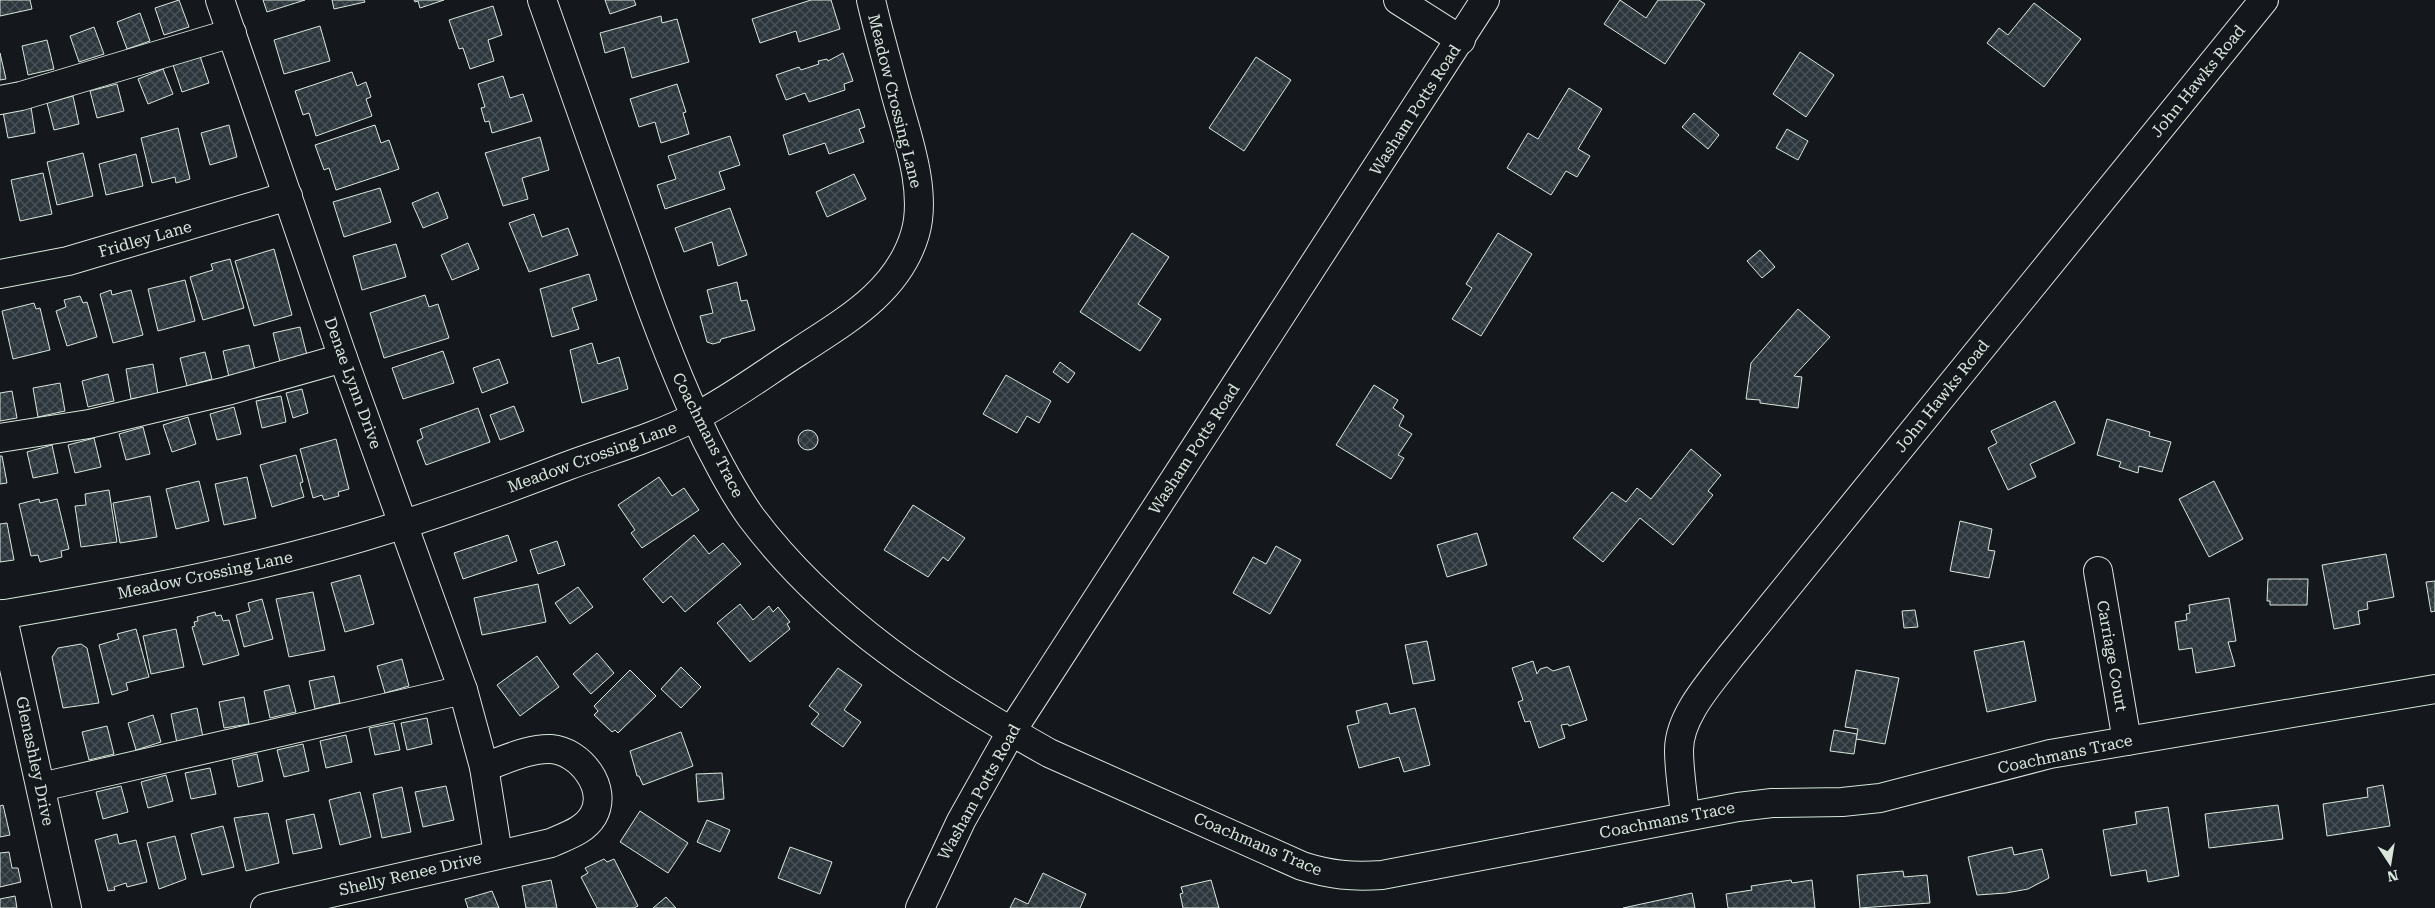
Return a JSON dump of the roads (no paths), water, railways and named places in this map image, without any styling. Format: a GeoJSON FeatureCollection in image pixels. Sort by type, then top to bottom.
{"type":"FeatureCollection","features":[{"type":"Feature","properties":{"kind":"street","name":"Denae Lynn Drive"},"geometry":{"type":"LineString","coordinates":[[220,0],[343,358],[405,524],[463,690],[484,767],[498,854]]}},
{"type":"Feature","properties":{"kind":"street","name":"Coachmans Trace"},"geometry":{"type":"LineString","coordinates":[[542,0],[658,328],[696,417],[729,485],[780,552],[820,596],[885,650],[921,677],[1011,732],[1049,753],[1302,866],[1331,875],[1355,877],[1382,875],[1685,815],[1772,803],[1842,802],[1880,798],[2050,754],[2435,689]]}},
{"type":"Feature","properties":{"kind":"street","name":"Meadow Crossing Lane"},"geometry":{"type":"LineString","coordinates":[[1,615],[134,590],[298,555],[405,524],[666,431],[696,417],[872,301],[890,283],[906,256],[916,233],[919,206],[916,178],[871,0]]}},
{"type":"Feature","properties":{"kind":"street"},"geometry":{"type":"LineString","coordinates":[[1398,0],[1461,40]]}},
{"type":"Feature","properties":{"kind":"street","name":"Washam Potts Road"},"geometry":{"type":"LineString","coordinates":[[920,908],[961,821],[1011,732],[1486,0]]}},
{"type":"Feature","properties":{"kind":"street","name":"John Hawks Road"},"geometry":{"type":"LineString","coordinates":[[1685,815],[1679,748],[1687,720],[1700,697],[1743,641],[2264,0]]}},
{"type":"Feature","properties":{"kind":"street"},"geometry":{"type":"LineString","coordinates":[[0,100],[21,96],[232,33]]}},
{"type":"Feature","properties":{"kind":"street","name":"Fridley Lane"},"geometry":{"type":"LineString","coordinates":[[0,274],[68,261],[288,196]]}},
{"type":"Feature","properties":{"kind":"street"},"geometry":{"type":"LineString","coordinates":[[0,438],[89,424],[227,391],[343,358]]}},
{"type":"Feature","properties":{"kind":"street","name":"Carriage Court"},"geometry":{"type":"LineString","coordinates":[[2098,571],[2127,741]]}},
{"type":"Feature","properties":{"kind":"street","name":"Glenashley Drive"},"geometry":{"type":"LineString","coordinates":[[1,615],[67,908]]}},
{"type":"Feature","properties":{"kind":"street"},"geometry":{"type":"LineString","coordinates":[[41,787],[463,690]]}},
{"type":"Feature","properties":{"kind":"street"},"geometry":{"type":"LineString","coordinates":[[484,767],[529,752],[551,749],[573,756],[586,768],[593,779],[598,796],[593,815],[584,828],[552,843],[498,854]]}},
{"type":"Feature","properties":{"kind":"street","name":"Shelly Renee Drive"},"geometry":{"type":"LineString","coordinates":[[264,908],[498,854]]}}]}
